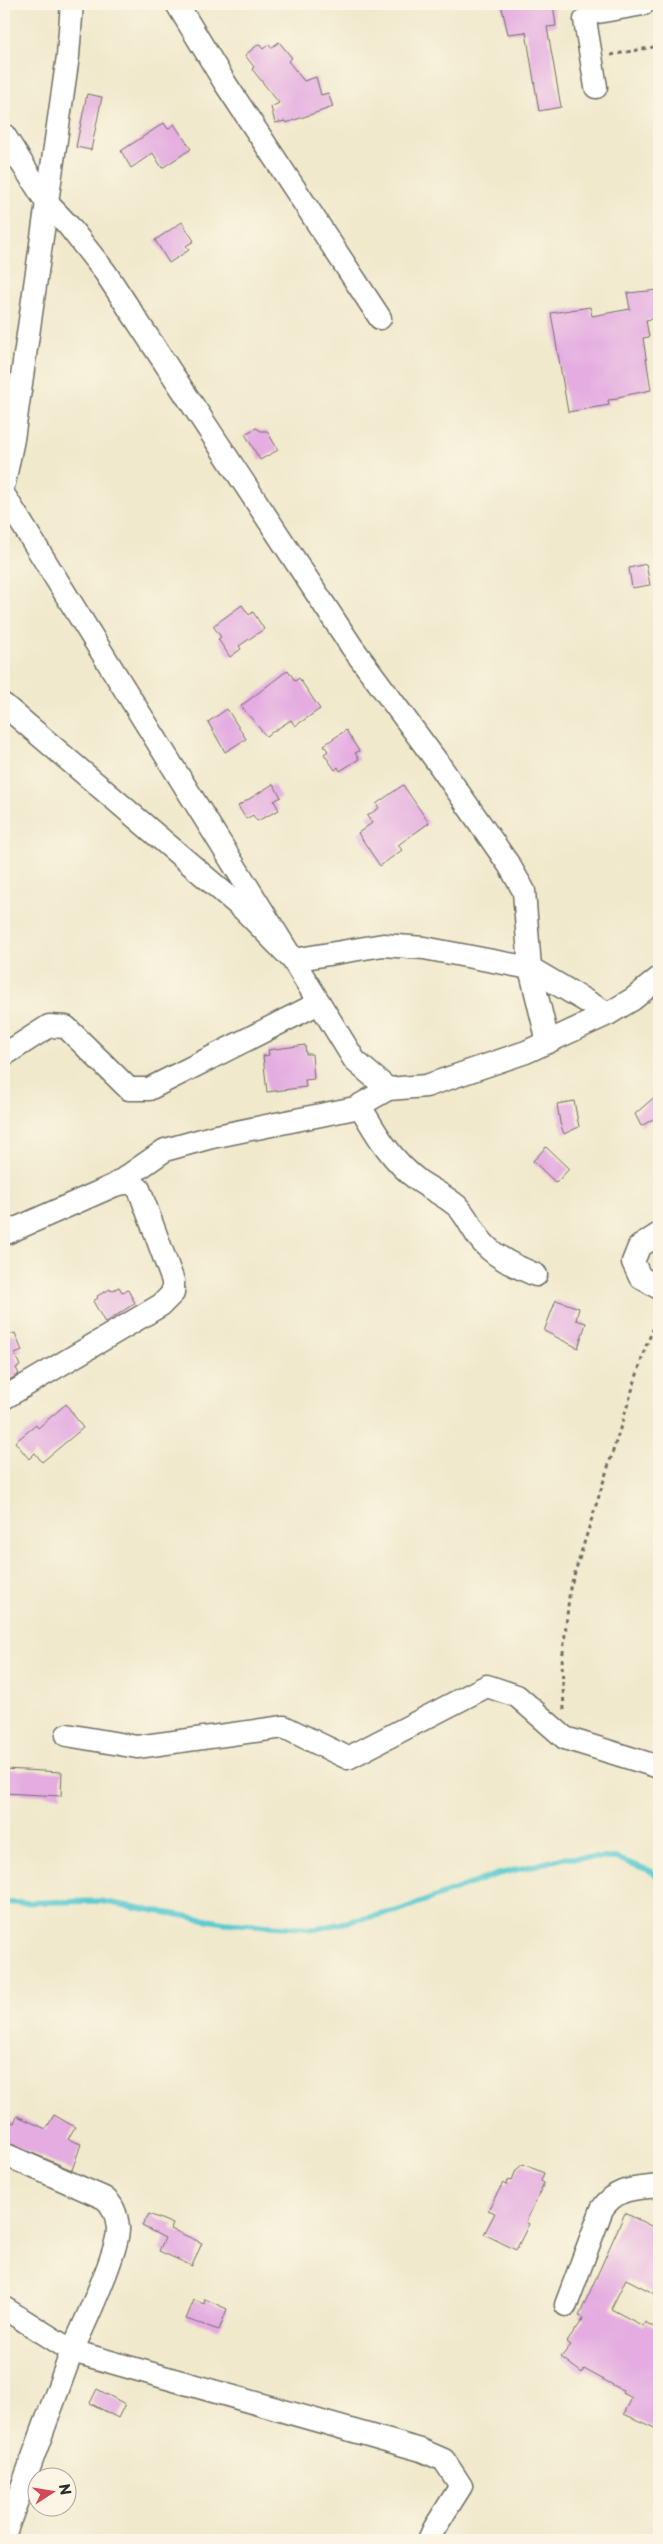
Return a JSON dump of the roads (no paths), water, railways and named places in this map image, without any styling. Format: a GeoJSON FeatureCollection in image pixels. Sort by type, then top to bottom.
{"type":"FeatureCollection","features":[{"type":"Feature","properties":{"kind":"street"},"geometry":{"type":"LineString","coordinates":[[4,483],[13,439],[68,56],[72,4]]}},
{"type":"Feature","properties":{"kind":"street"},"geometry":{"type":"LineString","coordinates":[[177,4],[225,84],[380,318]]}},
{"type":"Feature","properties":{"kind":"street"},"geometry":{"type":"LineString","coordinates":[[596,87],[586,20],[588,16],[643,4]]}},
{"type":"Feature","properties":{"kind":"street"},"geometry":{"type":"LineString","coordinates":[[4,135],[47,203],[68,225],[104,272],[352,647],[438,763],[509,865],[524,891],[530,968],[548,1042]]}},
{"type":"Feature","properties":{"kind":"street"},"geometry":{"type":"LineString","coordinates":[[4,495],[355,1061],[388,1090]]}},
{"type":"Feature","properties":{"kind":"street"},"geometry":{"type":"LineString","coordinates":[[4,704],[244,910],[293,960]]}},
{"type":"Feature","properties":{"kind":"street"},"geometry":{"type":"LineString","coordinates":[[293,960],[383,944],[424,948],[530,968],[608,1014]]}},
{"type":"Feature","properties":{"kind":"street"},"geometry":{"type":"LineString","coordinates":[[4,1234],[115,1185],[165,1150],[360,1106],[388,1090],[426,1086],[548,1042],[608,1014],[633,999],[659,978]]}},
{"type":"Feature","properties":{"kind":"street"},"geometry":{"type":"LineString","coordinates":[[4,1055],[49,1026],[66,1027],[129,1089],[149,1089],[319,1003]]}},
{"type":"Feature","properties":{"kind":"street"},"geometry":{"type":"LineString","coordinates":[[360,1106],[386,1149],[419,1181],[444,1194],[463,1212],[470,1226],[486,1246],[506,1261],[536,1275]]}},
{"type":"Feature","properties":{"kind":"street"},"geometry":{"type":"LineString","coordinates":[[4,1398],[161,1305],[173,1293],[173,1281],[139,1189],[130,1182],[115,1185]]}},
{"type":"Feature","properties":{"kind":"street"},"geometry":{"type":"LineString","coordinates":[[659,1234],[639,1247],[633,1262],[640,1277],[659,1288]]}},
{"type":"Feature","properties":{"kind":"street"},"geometry":{"type":"LineString","coordinates":[[67,1736],[137,1747],[284,1726],[348,1758],[487,1686],[517,1696],[565,1738],[659,1767]]}},
{"type":"Feature","properties":{"kind":"street"},"geometry":{"type":"LineString","coordinates":[[4,2154],[104,2198],[114,2208],[118,2230],[96,2296],[72,2350],[4,2536]]}},
{"type":"Feature","properties":{"kind":"street"},"geometry":{"type":"LineString","coordinates":[[566,2305],[602,2209],[610,2197],[621,2191],[659,2186]]}},
{"type":"Feature","properties":{"kind":"street"},"geometry":{"type":"LineString","coordinates":[[4,2308],[72,2350],[421,2450],[444,2460],[461,2486],[429,2540]]}},
{"type":"Feature","properties":{"kind":"waterway"},"geometry":{"type":"LineString","coordinates":[[4,1903],[100,1901],[225,1923],[316,1929],[397,1911],[495,1875],[564,1858],[616,1858],[651,1871],[659,1879]]}}]}
